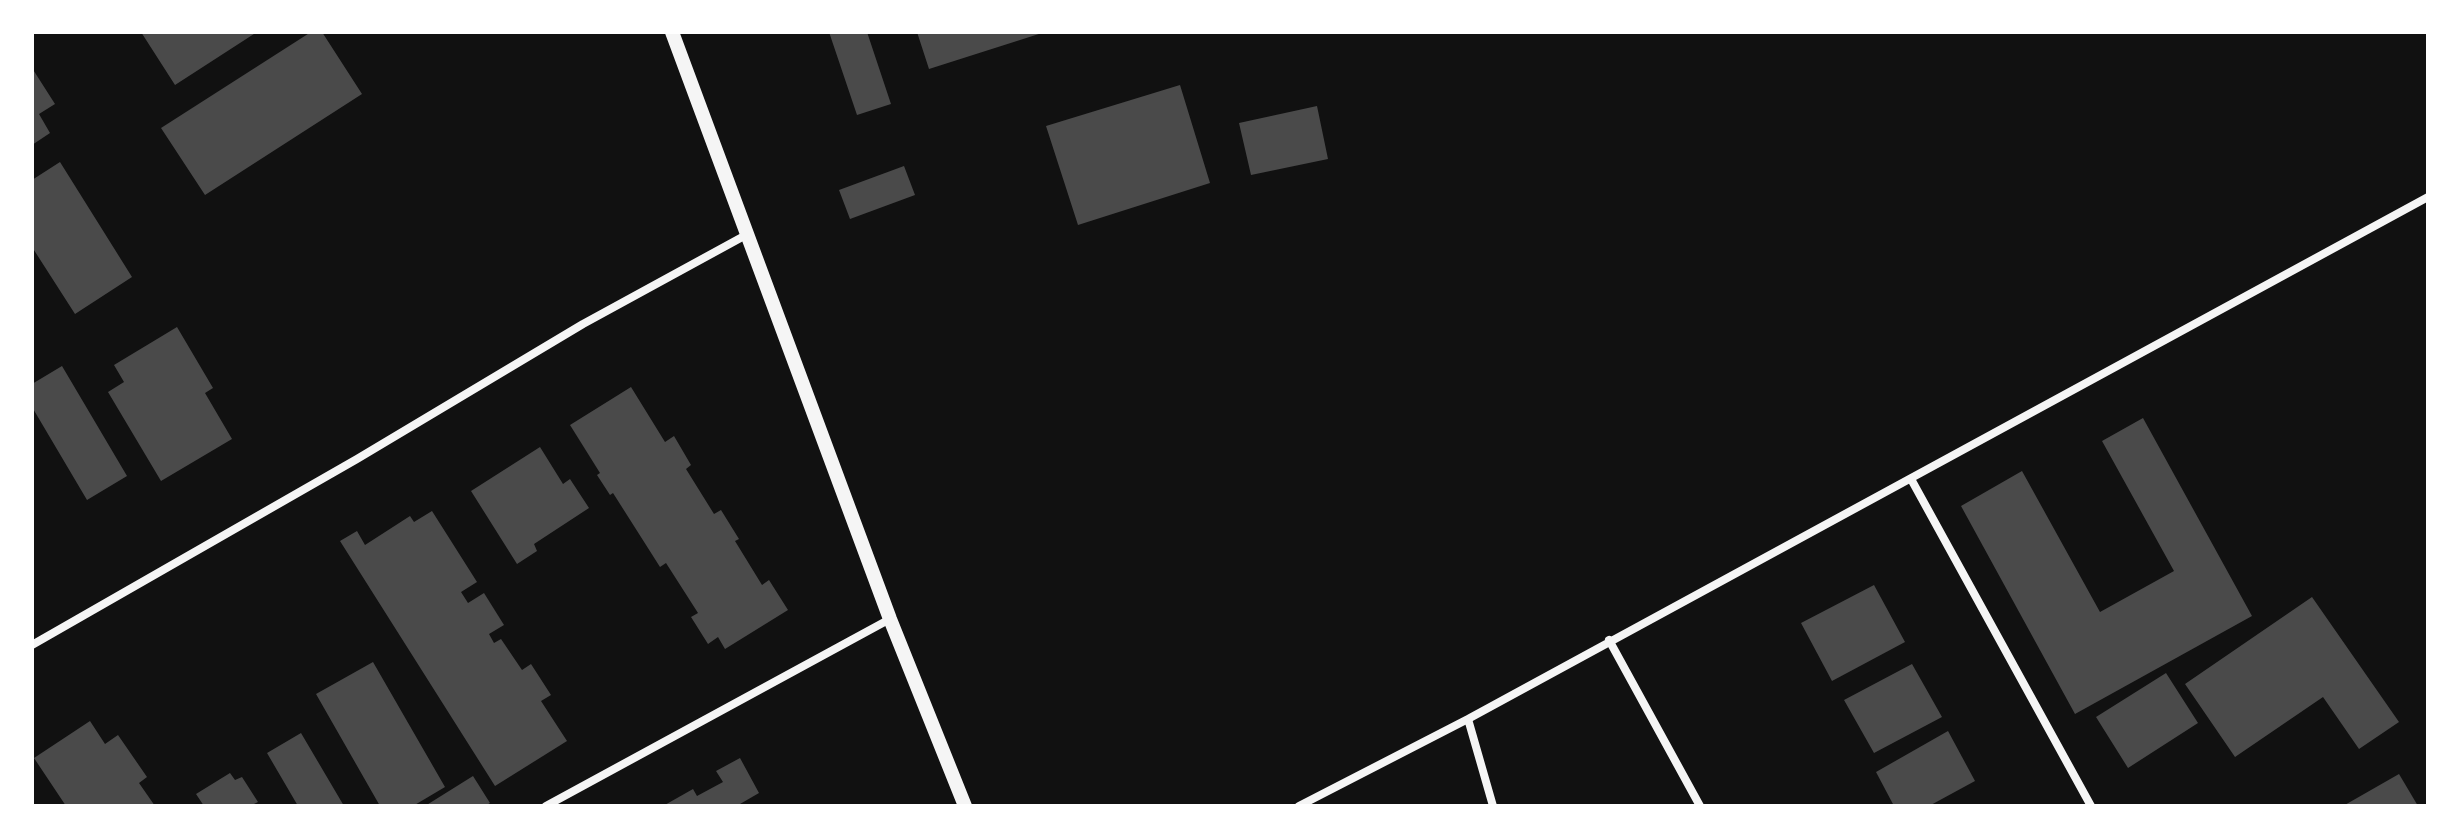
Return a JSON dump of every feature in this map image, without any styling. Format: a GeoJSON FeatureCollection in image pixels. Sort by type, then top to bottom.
{"type":"FeatureCollection","features":[{"type":"Feature","properties":{"kind":"street"},"geometry":{"type":"LineString","coordinates":[[672,32],[890,619],[965,806]]}},
{"type":"Feature","properties":{"kind":"street"},"geometry":{"type":"LineString","coordinates":[[1299,806],[1468,719],[2428,197]]}},
{"type":"Feature","properties":{"kind":"street"},"geometry":{"type":"LineString","coordinates":[[32,645],[357,459],[583,324],[746,235]]}},
{"type":"Feature","properties":{"kind":"street"},"geometry":{"type":"LineString","coordinates":[[1911,479],[2091,806]]}},
{"type":"Feature","properties":{"kind":"street"},"geometry":{"type":"LineString","coordinates":[[546,806],[890,619]]}},
{"type":"Feature","properties":{"kind":"street"},"geometry":{"type":"LineString","coordinates":[[1609,640],[1700,806]]}},
{"type":"Feature","properties":{"kind":"street"},"geometry":{"type":"LineString","coordinates":[[1468,719],[1493,806]]}},
{"type":"Feature","properties":{"kind":"building"},"geometry":{"type":"Polygon","coordinates":[[[141,32],[257,32],[175,85],[141,32]]]}},
{"type":"Feature","properties":{"kind":"building"},"geometry":{"type":"Polygon","coordinates":[[[311,32],[322,32],[362,94],[205,195],[161,128],[311,32]]]}},
{"type":"Feature","properties":{"kind":"building"},"geometry":{"type":"Polygon","coordinates":[[[829,32],[867,32],[891,104],[857,115],[829,32]]]}},
{"type":"Feature","properties":{"kind":"building"},"geometry":{"type":"Polygon","coordinates":[[[917,32],[1042,32],[1042,33],[929,69],[917,32]]]}},
{"type":"Feature","properties":{"kind":"building"},"geometry":{"type":"Polygon","coordinates":[[[32,68],[55,104],[39,114],[50,133],[32,145],[32,68]]]}},
{"type":"Feature","properties":{"kind":"building"},"geometry":{"type":"Polygon","coordinates":[[[1180,85],[1210,183],[1078,225],[1046,126],[1180,85]]]}},
{"type":"Feature","properties":{"kind":"building"},"geometry":{"type":"Polygon","coordinates":[[[1317,106],[1328,159],[1251,175],[1239,123],[1317,106]]]}},
{"type":"Feature","properties":{"kind":"building"},"geometry":{"type":"Polygon","coordinates":[[[60,162],[132,277],[75,314],[32,247],[32,180],[60,162]]]}},
{"type":"Feature","properties":{"kind":"building"},"geometry":{"type":"Polygon","coordinates":[[[904,166],[915,195],[850,219],[839,190],[904,166]]]}},
{"type":"Feature","properties":{"kind":"building"},"geometry":{"type":"Polygon","coordinates":[[[177,327],[213,388],[205,393],[232,439],[161,481],[108,392],[124,382],[114,365],[177,327]]]}},
{"type":"Feature","properties":{"kind":"building"},"geometry":{"type":"Polygon","coordinates":[[[62,366],[127,476],[87,500],[32,407],[32,384],[62,366]]]}},
{"type":"Feature","properties":{"kind":"building"},"geometry":{"type":"Polygon","coordinates":[[[631,387],[665,442],[674,436],[691,465],[686,469],[714,514],[721,510],[739,539],[735,541],[762,585],[769,580],[788,610],[725,649],[718,637],[708,644],[691,617],[698,613],[666,563],[660,567],[613,493],[610,495],[570,425],[631,387]]]}},
{"type":"Feature","properties":{"kind":"building"},"geometry":{"type":"Polygon","coordinates":[[[2143,418],[2252,616],[2075,714],[1961,506],[2022,471],[2100,612],[2174,571],[2102,441],[2143,418]]]}},
{"type":"Feature","properties":{"kind":"building"},"geometry":{"type":"Polygon","coordinates":[[[540,447],[563,484],[570,479],[589,508],[534,544],[537,551],[517,564],[471,491],[540,447]]]}},
{"type":"Feature","properties":{"kind":"building"},"geometry":{"type":"Polygon","coordinates":[[[432,511],[477,582],[461,592],[468,603],[484,593],[504,625],[489,634],[494,643],[501,639],[522,670],[531,664],[551,695],[541,701],[567,741],[495,786],[340,541],[357,531],[365,545],[410,516],[414,522],[432,511]]]}},
{"type":"Feature","properties":{"kind":"building"},"geometry":{"type":"Polygon","coordinates":[[[1874,585],[1905,642],[1832,681],[1801,623],[1874,585]]]}},
{"type":"Feature","properties":{"kind":"building"},"geometry":{"type":"Polygon","coordinates":[[[2312,597],[2399,722],[2359,749],[2323,697],[2235,757],[2185,684],[2312,597]]]}},
{"type":"Feature","properties":{"kind":"building"},"geometry":{"type":"Polygon","coordinates":[[[373,662],[445,787],[413,806],[380,806],[316,694],[373,662]]]}},
{"type":"Feature","properties":{"kind":"building"},"geometry":{"type":"Polygon","coordinates":[[[1912,664],[1942,717],[1874,753],[1844,700],[1912,664]]]}},
{"type":"Feature","properties":{"kind":"building"},"geometry":{"type":"Polygon","coordinates":[[[2166,673],[2198,723],[2128,768],[2096,717],[2166,673]]]}},
{"type":"Feature","properties":{"kind":"building"},"geometry":{"type":"Polygon","coordinates":[[[90,721],[105,744],[118,735],[147,777],[139,783],[155,806],[66,806],[34,758],[90,721]]]}},
{"type":"Feature","properties":{"kind":"building"},"geometry":{"type":"Polygon","coordinates":[[[1948,731],[1975,781],[1929,806],[1894,806],[1876,772],[1948,731]]]}},
{"type":"Feature","properties":{"kind":"building"},"geometry":{"type":"Polygon","coordinates":[[[301,733],[344,806],[298,806],[267,753],[301,733]]]}},
{"type":"Feature","properties":{"kind":"building"},"geometry":{"type":"Polygon","coordinates":[[[740,758],[759,793],[741,806],[663,806],[693,789],[697,796],[723,782],[716,771],[740,758]]]}},
{"type":"Feature","properties":{"kind":"building"},"geometry":{"type":"Polygon","coordinates":[[[230,773],[235,780],[242,777],[258,802],[250,806],[204,806],[196,794],[230,773]]]}},
{"type":"Feature","properties":{"kind":"building"},"geometry":{"type":"Polygon","coordinates":[[[2399,774],[2418,806],[2343,806],[2399,774]]]}},
{"type":"Feature","properties":{"kind":"building"},"geometry":{"type":"Polygon","coordinates":[[[473,776],[490,803],[485,806],[425,806],[473,776]]]}}]}
